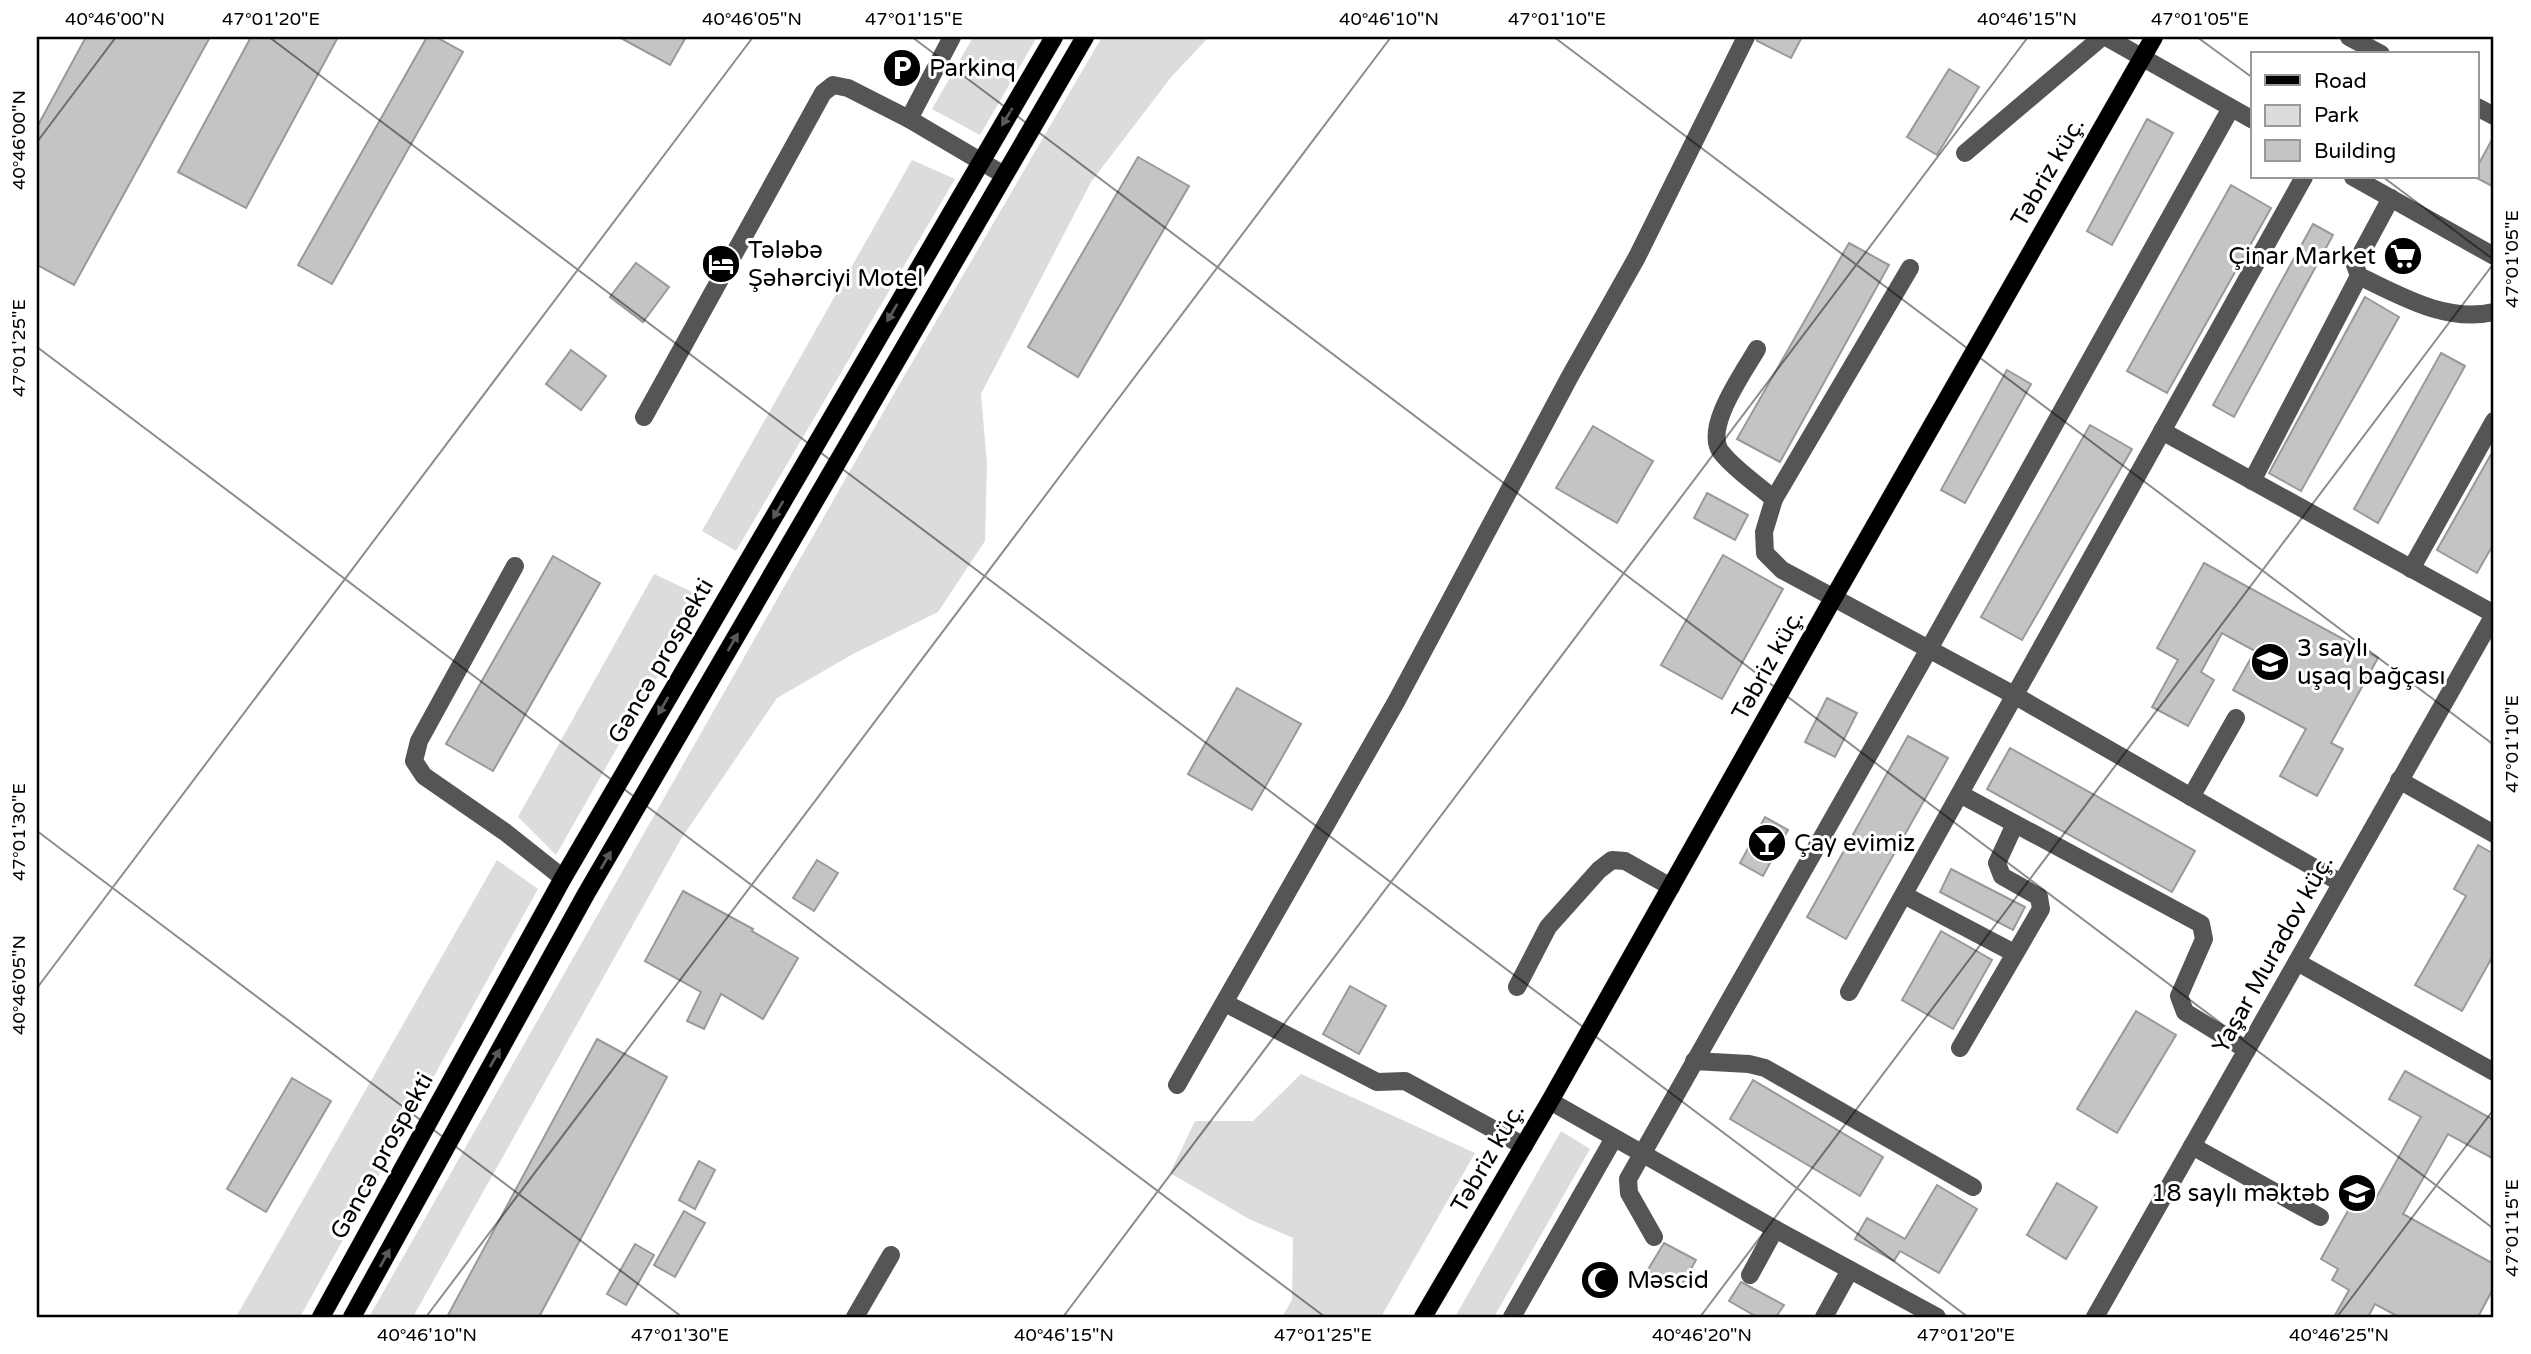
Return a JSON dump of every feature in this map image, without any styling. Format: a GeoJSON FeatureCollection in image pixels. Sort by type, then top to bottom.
{"type":"FeatureCollection","features":[{"type":"Feature","properties":{"kind":"main road","name":"Gəncə prospekti"},"geometry":{"type":"LineString","coordinates":[[321,1317],[563,878],[1054,37]]}},
{"type":"Feature","properties":{"kind":"main road"},"geometry":{"type":"LineString","coordinates":[[352,1317],[586,894],[1084,37]]}},
{"type":"Feature","properties":{"kind":"main road","name":"Təbriz küç."},"geometry":{"type":"LineString","coordinates":[[1423,1317],[1550,1101],[2154,37]]}},
{"type":"Feature","properties":{"kind":"street"},"geometry":{"type":"LineString","coordinates":[[909,119],[952,37]]}},
{"type":"Feature","properties":{"kind":"street"},"geometry":{"type":"LineString","coordinates":[[1177,1085],[1396,702],[1569,378],[1637,257],[1746,37]]}},
{"type":"Feature","properties":{"kind":"street"},"geometry":{"type":"LineString","coordinates":[[1965,153],[2104,37],[2251,119]]}},
{"type":"Feature","properties":{"kind":"street"},"geometry":{"type":"LineString","coordinates":[[2348,37],[2377,52]]}},
{"type":"Feature","properties":{"kind":"street"},"geometry":{"type":"LineString","coordinates":[[644,417],[822,93],[833,85],[848,88],[909,119],[1004,175]]}},
{"type":"Feature","properties":{"kind":"street"},"geometry":{"type":"LineString","coordinates":[[1654,1237],[1629,1193],[1628,1179],[1929,649],[2231,108]]}},
{"type":"Feature","properties":{"kind":"street"},"geometry":{"type":"LineString","coordinates":[[2478,108],[2494,116]]}},
{"type":"Feature","properties":{"kind":"street"},"geometry":{"type":"LineString","coordinates":[[1849,992],[2303,178]]}},
{"type":"Feature","properties":{"kind":"street"},"geometry":{"type":"LineString","coordinates":[[2355,178],[2494,256]]}},
{"type":"Feature","properties":{"kind":"street"},"geometry":{"type":"LineString","coordinates":[[2391,198],[2355,265],[2359,276],[2424,307],[2469,315],[2494,312]]}},
{"type":"Feature","properties":{"kind":"street"},"geometry":{"type":"LineString","coordinates":[[1910,268],[1774,499],[1764,532],[1765,553],[1782,570],[2014,695],[2341,883]]}},
{"type":"Feature","properties":{"kind":"street"},"geometry":{"type":"LineString","coordinates":[[2252,481],[2359,276]]}},
{"type":"Feature","properties":{"kind":"street"},"geometry":{"type":"LineString","coordinates":[[1757,349],[1719,419],[1715,435],[1719,450],[1730,462],[1774,499]]}},
{"type":"Feature","properties":{"kind":"street"},"geometry":{"type":"LineString","coordinates":[[2412,569],[2494,421]]}},
{"type":"Feature","properties":{"kind":"street"},"geometry":{"type":"LineString","coordinates":[[2162,431],[2494,615]]}},
{"type":"Feature","properties":{"kind":"street"},"geometry":{"type":"LineString","coordinates":[[514,566],[419,741],[415,761],[424,776],[505,832],[563,878]]}},
{"type":"Feature","properties":{"kind":"street","name":"Yaşar Muradov küç."},"geometry":{"type":"LineString","coordinates":[[2095,1317],[2494,615]]}},
{"type":"Feature","properties":{"kind":"street"},"geometry":{"type":"LineString","coordinates":[[2191,797],[2236,718]]}},
{"type":"Feature","properties":{"kind":"street"},"geometry":{"type":"LineString","coordinates":[[2399,780],[2494,834]]}},
{"type":"Feature","properties":{"kind":"street"},"geometry":{"type":"LineString","coordinates":[[1960,794],[2201,924],[2204,939],[2179,996],[2185,1012],[2247,1049]]}},
{"type":"Feature","properties":{"kind":"street"},"geometry":{"type":"LineString","coordinates":[[1960,1048],[2041,909],[2039,897],[2002,876],[1997,863],[2015,824]]}},
{"type":"Feature","properties":{"kind":"street"},"geometry":{"type":"LineString","coordinates":[[1517,986],[1549,927],[1599,870],[1612,860],[1625,862],[1671,887]]}},
{"type":"Feature","properties":{"kind":"street"},"geometry":{"type":"LineString","coordinates":[[1904,895],[2014,953]]}},
{"type":"Feature","properties":{"kind":"street"},"geometry":{"type":"LineString","coordinates":[[2297,962],[2494,1072]]}},
{"type":"Feature","properties":{"kind":"street"},"geometry":{"type":"LineString","coordinates":[[1225,1003],[1377,1082],[1405,1081],[1524,1146]]}},
{"type":"Feature","properties":{"kind":"street"},"geometry":{"type":"LineString","coordinates":[[1694,1061],[1749,1064],[1765,1068],[1973,1187]]}},
{"type":"Feature","properties":{"kind":"street"},"geometry":{"type":"LineString","coordinates":[[1550,1101],[1775,1229],[1937,1317]]}},
{"type":"Feature","properties":{"kind":"street"},"geometry":{"type":"LineString","coordinates":[[1512,1317],[1614,1139]]}},
{"type":"Feature","properties":{"kind":"street"},"geometry":{"type":"LineString","coordinates":[[2192,1146],[2320,1217]]}},
{"type":"Feature","properties":{"kind":"street"},"geometry":{"type":"LineString","coordinates":[[1750,1275],[1775,1229]]}},
{"type":"Feature","properties":{"kind":"street"},"geometry":{"type":"LineString","coordinates":[[855,1317],[891,1255]]}},
{"type":"Feature","properties":{"kind":"street"},"geometry":{"type":"LineString","coordinates":[[1824,1317],[1850,1270]]}},
{"type":"Feature","properties":{"kind":"green space"},"geometry":{"type":"Polygon","coordinates":[[[973,37],[1037,37],[980,135],[932,109],[973,37]]]}},
{"type":"Feature","properties":{"kind":"green space"},"geometry":{"type":"Polygon","coordinates":[[[1102,37],[1209,37],[1172,76],[1091,182],[981,394],[987,464],[985,541],[938,612],[853,654],[777,698],[681,839],[413,1317],[369,1317],[896,390],[1102,37]]]}},
{"type":"Feature","properties":{"kind":"green space"},"geometry":{"type":"Polygon","coordinates":[[[912,160],[955,179],[736,551],[702,531],[912,160]]]}},
{"type":"Feature","properties":{"kind":"green space"},"geometry":{"type":"Polygon","coordinates":[[[654,574],[703,597],[556,855],[518,817],[654,574]]]}},
{"type":"Feature","properties":{"kind":"green space"},"geometry":{"type":"Polygon","coordinates":[[[497,860],[538,889],[300,1317],[236,1317],[497,860]]]}},
{"type":"Feature","properties":{"kind":"green space"},"geometry":{"type":"Polygon","coordinates":[[[1301,1074],[1475,1153],[1381,1317],[1282,1317],[1292,1300],[1293,1238],[1249,1219],[1170,1173],[1195,1121],[1253,1121],[1301,1074]]]}},
{"type":"Feature","properties":{"kind":"green space"},"geometry":{"type":"Polygon","coordinates":[[[1561,1131],[1590,1149],[1494,1317],[1455,1317],[1561,1131]]]}},
{"type":"Feature","properties":{"kind":"building"},"geometry":{"type":"Polygon","coordinates":[[[86,37],[210,37],[74,285],[37,265],[37,127],[86,37]]]}},
{"type":"Feature","properties":{"kind":"building"},"geometry":{"type":"Polygon","coordinates":[[[251,37],[338,37],[246,208],[178,172],[251,37]]]}},
{"type":"Feature","properties":{"kind":"building"},"geometry":{"type":"Polygon","coordinates":[[[427,37],[436,37],[463,52],[332,284],[298,265],[427,37]]]}},
{"type":"Feature","properties":{"kind":"building"},"geometry":{"type":"Polygon","coordinates":[[[619,37],[686,37],[670,65],[619,37]]]}},
{"type":"Feature","properties":{"kind":"building"},"geometry":{"type":"Polygon","coordinates":[[[1757,37],[1802,37],[1791,58],[1757,41],[1757,37]]]}},
{"type":"Feature","properties":{"kind":"building"},"geometry":{"type":"Polygon","coordinates":[[[1949,69],[1979,87],[1937,155],[1907,137],[1949,69]]]}},
{"type":"Feature","properties":{"kind":"building"},"geometry":{"type":"Polygon","coordinates":[[[2147,119],[2173,133],[2112,245],[2087,231],[2147,119]]]}},
{"type":"Feature","properties":{"kind":"building"},"geometry":{"type":"Polygon","coordinates":[[[2494,136],[2494,187],[2477,178],[2478,165],[2494,136]]]}},
{"type":"Feature","properties":{"kind":"building"},"geometry":{"type":"Polygon","coordinates":[[[1138,157],[1189,186],[1078,377],[1028,347],[1138,157]]]}},
{"type":"Feature","properties":{"kind":"building"},"geometry":{"type":"Polygon","coordinates":[[[2231,185],[2271,208],[2167,393],[2127,371],[2231,185]]]}},
{"type":"Feature","properties":{"kind":"building"},"geometry":{"type":"Polygon","coordinates":[[[2313,224],[2333,235],[2234,417],[2213,405],[2313,224]]]}},
{"type":"Feature","properties":{"kind":"building"},"geometry":{"type":"Polygon","coordinates":[[[1849,243],[1889,265],[1780,462],[1737,439],[1849,243]]]}},
{"type":"Feature","properties":{"kind":"building"},"geometry":{"type":"Polygon","coordinates":[[[636,263],[669,287],[643,322],[610,297],[636,263]]]}},
{"type":"Feature","properties":{"kind":"building"},"geometry":{"type":"Polygon","coordinates":[[[2365,297],[2399,317],[2301,491],[2269,473],[2365,297]]]}},
{"type":"Feature","properties":{"kind":"building"},"geometry":{"type":"Polygon","coordinates":[[[571,350],[606,376],[581,410],[546,384],[571,350]]]}},
{"type":"Feature","properties":{"kind":"building"},"geometry":{"type":"Polygon","coordinates":[[[2441,353],[2465,366],[2378,523],[2354,509],[2441,353]]]}},
{"type":"Feature","properties":{"kind":"building"},"geometry":{"type":"Polygon","coordinates":[[[2007,370],[2031,384],[1965,503],[1941,490],[2007,370]]]}},
{"type":"Feature","properties":{"kind":"building"},"geometry":{"type":"Polygon","coordinates":[[[2090,425],[2132,449],[2022,640],[1981,617],[2090,425]]]}},
{"type":"Feature","properties":{"kind":"building"},"geometry":{"type":"Polygon","coordinates":[[[1593,426],[1653,461],[1617,523],[1556,488],[1593,426]]]}},
{"type":"Feature","properties":{"kind":"building"},"geometry":{"type":"Polygon","coordinates":[[[2494,449],[2494,543],[2477,573],[2437,550],[2494,449]]]}},
{"type":"Feature","properties":{"kind":"building"},"geometry":{"type":"Polygon","coordinates":[[[1707,493],[1748,515],[1735,540],[1694,518],[1707,493]]]}},
{"type":"Feature","properties":{"kind":"building"},"geometry":{"type":"Polygon","coordinates":[[[1723,555],[1783,589],[1722,699],[1661,665],[1723,555]]]}},
{"type":"Feature","properties":{"kind":"building"},"geometry":{"type":"Polygon","coordinates":[[[553,556],[600,583],[493,771],[446,744],[553,556]]]}},
{"type":"Feature","properties":{"kind":"building"},"geometry":{"type":"Polygon","coordinates":[[[2204,563],[2378,658],[2331,743],[2343,749],[2317,796],[2280,776],[2306,729],[2233,690],[2255,651],[2222,633],[2201,672],[2214,680],[2188,726],[2152,707],[2178,660],[2157,648],[2204,563]]]}},
{"type":"Feature","properties":{"kind":"building"},"geometry":{"type":"Polygon","coordinates":[[[1237,688],[1301,724],[1252,810],[1188,774],[1237,688]]]}},
{"type":"Feature","properties":{"kind":"building"},"geometry":{"type":"Polygon","coordinates":[[[1827,698],[1857,713],[1835,757],[1805,742],[1827,698]]]}},
{"type":"Feature","properties":{"kind":"building"},"geometry":{"type":"Polygon","coordinates":[[[1908,736],[1948,758],[1846,939],[1807,917],[1908,736]]]}},
{"type":"Feature","properties":{"kind":"building"},"geometry":{"type":"Polygon","coordinates":[[[2010,748],[2195,851],[2172,892],[1987,789],[2010,748]]]}},
{"type":"Feature","properties":{"kind":"building"},"geometry":{"type":"Polygon","coordinates":[[[1765,817],[1788,830],[1763,876],[1740,863],[1765,817]]]}},
{"type":"Feature","properties":{"kind":"building"},"geometry":{"type":"Polygon","coordinates":[[[2478,845],[2494,854],[2494,954],[2462,1011],[2415,985],[2466,896],[2454,889],[2478,845]]]}},
{"type":"Feature","properties":{"kind":"building"},"geometry":{"type":"Polygon","coordinates":[[[817,860],[838,873],[814,911],[793,898],[817,860]]]}},
{"type":"Feature","properties":{"kind":"building"},"geometry":{"type":"Polygon","coordinates":[[[1951,869],[2025,907],[2013,930],[1940,892],[1951,869]]]}},
{"type":"Feature","properties":{"kind":"building"},"geometry":{"type":"Polygon","coordinates":[[[683,891],[753,929],[752,931],[798,958],[763,1019],[721,994],[704,1029],[687,1021],[701,992],[645,961],[683,891]]]}},
{"type":"Feature","properties":{"kind":"building"},"geometry":{"type":"Polygon","coordinates":[[[1941,931],[1992,960],[1953,1029],[1902,1000],[1941,931]]]}},
{"type":"Feature","properties":{"kind":"building"},"geometry":{"type":"Polygon","coordinates":[[[1350,986],[1386,1006],[1359,1054],[1323,1034],[1350,986]]]}},
{"type":"Feature","properties":{"kind":"building"},"geometry":{"type":"Polygon","coordinates":[[[2136,1011],[2176,1035],[2117,1133],[2077,1109],[2136,1011]]]}},
{"type":"Feature","properties":{"kind":"building"},"geometry":{"type":"Polygon","coordinates":[[[597,1039],[667,1077],[539,1317],[447,1317],[597,1039]]]}},
{"type":"Feature","properties":{"kind":"building"},"geometry":{"type":"Polygon","coordinates":[[[2405,1071],[2494,1120],[2494,1159],[2448,1134],[2403,1214],[2494,1264],[2494,1287],[2478,1317],[2399,1317],[2375,1304],[2368,1317],[2334,1317],[2349,1290],[2332,1280],[2338,1269],[2321,1259],[2359,1191],[2375,1200],[2421,1117],[2389,1099],[2405,1071]]]}},
{"type":"Feature","properties":{"kind":"building"},"geometry":{"type":"Polygon","coordinates":[[[292,1078],[331,1101],[266,1212],[227,1189],[292,1078]]]}},
{"type":"Feature","properties":{"kind":"building"},"geometry":{"type":"Polygon","coordinates":[[[1753,1080],[1883,1157],[1860,1196],[1730,1119],[1753,1080]]]}},
{"type":"Feature","properties":{"kind":"building"},"geometry":{"type":"Polygon","coordinates":[[[699,1161],[715,1170],[695,1209],[679,1200],[699,1161]]]}},
{"type":"Feature","properties":{"kind":"building"},"geometry":{"type":"Polygon","coordinates":[[[2057,1183],[2097,1207],[2066,1259],[2027,1235],[2057,1183]]]}},
{"type":"Feature","properties":{"kind":"building"},"geometry":{"type":"Polygon","coordinates":[[[1937,1185],[1977,1209],[1939,1273],[1900,1251],[1894,1261],[1855,1239],[1867,1218],[1905,1239],[1937,1185]]]}},
{"type":"Feature","properties":{"kind":"building"},"geometry":{"type":"Polygon","coordinates":[[[684,1211],[705,1223],[675,1277],[654,1265],[684,1211]]]}},
{"type":"Feature","properties":{"kind":"building"},"geometry":{"type":"Polygon","coordinates":[[[1664,1243],[1696,1260],[1680,1289],[1647,1271],[1664,1243]]]}},
{"type":"Feature","properties":{"kind":"building"},"geometry":{"type":"Polygon","coordinates":[[[635,1244],[654,1255],[626,1305],[607,1294],[635,1244]]]}},
{"type":"Feature","properties":{"kind":"building"},"geometry":{"type":"Polygon","coordinates":[[[1741,1282],[1784,1305],[1776,1317],[1757,1317],[1729,1301],[1741,1282]]]}},
{"type":"Feature","properties":{"kind":"place","name":"Parkinq"},"geometry":{"type":"Point","coordinates":[902,68]}},
{"type":"Feature","properties":{"kind":"place","name":"Çinar Market"},"geometry":{"type":"Point","coordinates":[2403,256]}},
{"type":"Feature","properties":{"kind":"place","name":"Tələbə Şəhərciyi Motel"},"geometry":{"type":"Point","coordinates":[721,264]}},
{"type":"Feature","properties":{"kind":"place","name":"3 saylı uşaq bağçası"},"geometry":{"type":"Point","coordinates":[2270,662]}},
{"type":"Feature","properties":{"kind":"place","name":"Çay evimiz"},"geometry":{"type":"Point","coordinates":[1767,843]}},
{"type":"Feature","properties":{"kind":"place","name":"18 saylı məktəb"},"geometry":{"type":"Point","coordinates":[2357,1193]}},
{"type":"Feature","properties":{"kind":"place","name":"Məscid"},"geometry":{"type":"Point","coordinates":[1600,1280]}}]}
